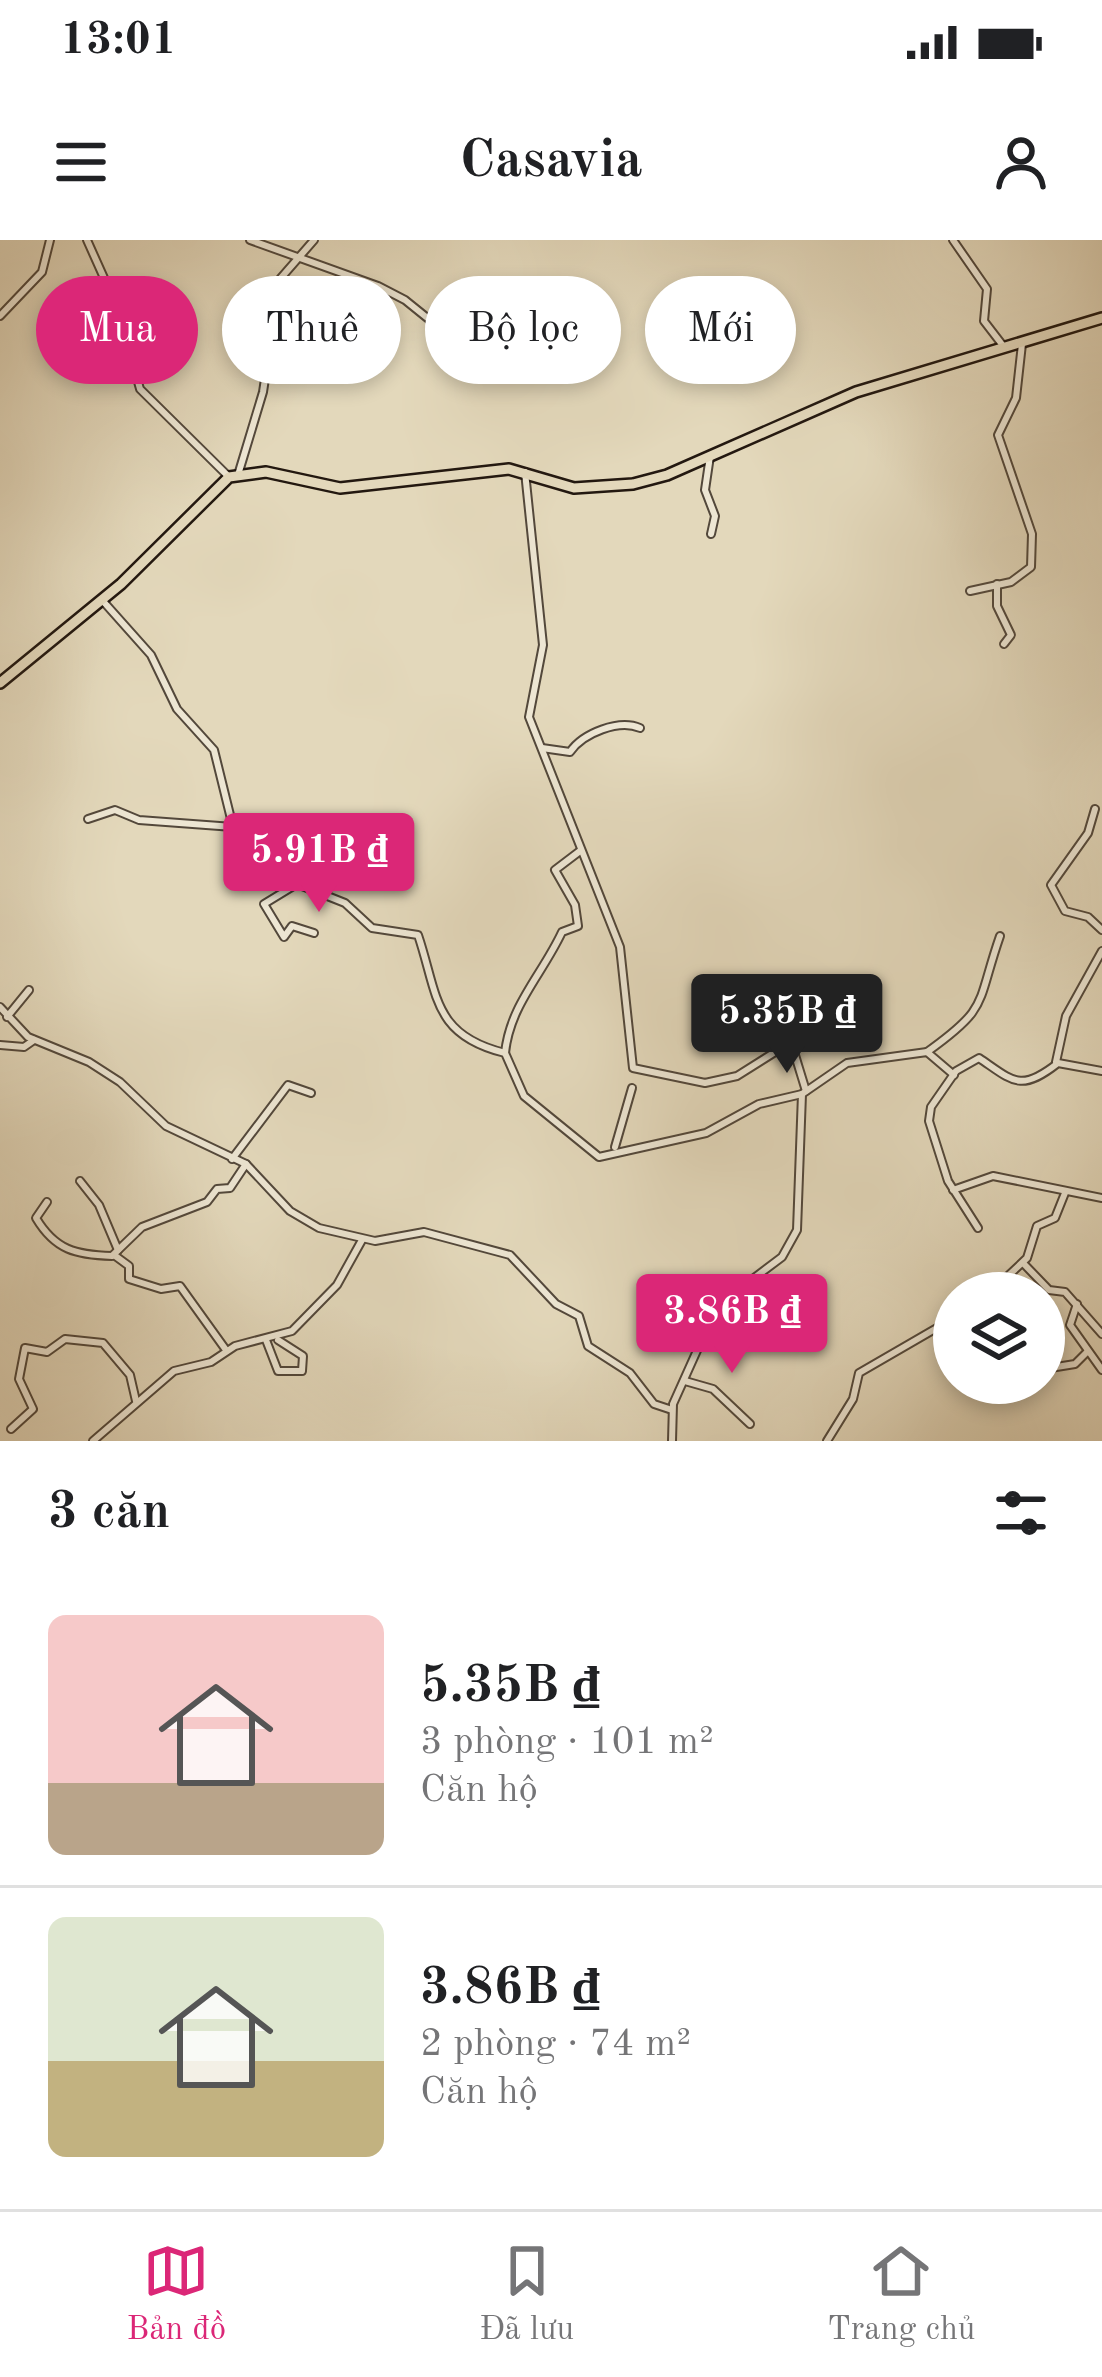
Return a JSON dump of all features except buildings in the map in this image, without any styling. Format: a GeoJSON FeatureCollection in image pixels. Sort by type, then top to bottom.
{"type":"FeatureCollection","features":[{"type":"Feature","properties":{"kind":"main road"},"geometry":{"type":"LineString","coordinates":[[0,683],[101,600],[233,476],[266,472],[349,488],[501,470],[589,488],[660,478],[856,392],[1102,318]]}},
{"type":"Feature","properties":{"kind":"street"},"geometry":{"type":"LineString","coordinates":[[0,316],[42,272],[50,240]]}},
{"type":"Feature","properties":{"kind":"street"},"geometry":{"type":"LineString","coordinates":[[87,240],[118,307],[140,389],[233,476],[259,408],[277,326],[280,279],[314,240]]}},
{"type":"Feature","properties":{"kind":"street"},"geometry":{"type":"LineString","coordinates":[[250,240],[405,300],[425,316]]}},
{"type":"Feature","properties":{"kind":"street"},"geometry":{"type":"LineString","coordinates":[[953,240],[987,289],[984,321],[1004,346]]}},
{"type":"Feature","properties":{"kind":"street"},"geometry":{"type":"LineString","coordinates":[[970,591],[1026,575],[1031,567],[1032,534],[998,435],[1016,398],[1023,341]]}},
{"type":"Feature","properties":{"kind":"street"},"geometry":{"type":"LineString","coordinates":[[710,456],[705,490],[715,516],[711,534]]}},
{"type":"Feature","properties":{"kind":"street"},"geometry":{"type":"LineString","coordinates":[[525,472],[543,645],[529,717],[620,947],[633,1068],[705,1083],[737,1076],[791,1042],[804,1092],[797,1230],[785,1254],[717,1306],[672,1410],[671,1441]]}},
{"type":"Feature","properties":{"kind":"street"},"geometry":{"type":"LineString","coordinates":[[997,584],[997,606],[1011,635],[1004,644]]}},
{"type":"Feature","properties":{"kind":"street"},"geometry":{"type":"LineString","coordinates":[[101,600],[152,655],[177,709],[210,743],[233,827],[263,868],[345,904],[376,930],[418,935],[432,993],[451,1026],[505,1053]]}},
{"type":"Feature","properties":{"kind":"street"},"geometry":{"type":"LineString","coordinates":[[542,748],[567,752],[581,738],[620,722],[640,728]]}},
{"type":"Feature","properties":{"kind":"street"},"geometry":{"type":"LineString","coordinates":[[1095,808],[1088,833],[1051,885],[1065,910],[1088,917],[1102,930]]}},
{"type":"Feature","properties":{"kind":"street"},"geometry":{"type":"LineString","coordinates":[[88,819],[115,810],[139,820],[233,827]]}},
{"type":"Feature","properties":{"kind":"street"},"geometry":{"type":"LineString","coordinates":[[581,850],[555,870],[574,905],[578,926],[562,932],[548,965],[514,1009],[505,1053],[522,1093],[556,1118],[569,1136],[601,1157],[615,1149],[706,1133],[759,1104],[804,1092],[848,1063],[927,1052],[958,1034],[972,1016],[1000,936]]}},
{"type":"Feature","properties":{"kind":"street"},"geometry":{"type":"LineString","coordinates":[[300,882],[264,904],[284,937],[292,926],[314,934]]}},
{"type":"Feature","properties":{"kind":"street"},"geometry":{"type":"LineString","coordinates":[[1054,1065],[1066,1016],[1102,952]]}},
{"type":"Feature","properties":{"kind":"street"},"geometry":{"type":"LineString","coordinates":[[7,1018],[28,990]]}},
{"type":"Feature","properties":{"kind":"street"},"geometry":{"type":"LineString","coordinates":[[0,1006],[34,1040],[88,1062],[120,1082],[164,1124],[246,1164],[290,1210],[323,1230],[362,1239],[424,1232],[510,1255],[556,1304],[579,1316],[587,1346],[630,1373],[654,1404],[672,1410]]}},
{"type":"Feature","properties":{"kind":"street"},"geometry":{"type":"LineString","coordinates":[[0,1045],[24,1047],[34,1040]]}},
{"type":"Feature","properties":{"kind":"street"},"geometry":{"type":"LineString","coordinates":[[927,1052],[954,1075]]}},
{"type":"Feature","properties":{"kind":"street"},"geometry":{"type":"LineString","coordinates":[[978,1228],[953,1190],[929,1113],[954,1075],[974,1058],[1009,1081],[1031,1080],[1054,1065],[1102,1071]]}},
{"type":"Feature","properties":{"kind":"street"},"geometry":{"type":"LineString","coordinates":[[232,1159],[288,1085],[311,1093]]}},
{"type":"Feature","properties":{"kind":"street"},"geometry":{"type":"LineString","coordinates":[[615,1149],[632,1088]]}},
{"type":"Feature","properties":{"kind":"street"},"geometry":{"type":"LineString","coordinates":[[47,1202],[36,1217],[58,1245],[77,1255],[116,1252],[142,1227],[207,1202],[217,1189],[230,1188],[246,1164]]}},
{"type":"Feature","properties":{"kind":"street"},"geometry":{"type":"LineString","coordinates":[[953,1190],[993,1176],[1102,1198]]}},
{"type":"Feature","properties":{"kind":"street"},"geometry":{"type":"LineString","coordinates":[[80,1181],[99,1205],[116,1252],[129,1266],[129,1279],[161,1289],[180,1286],[200,1307],[226,1350]]}},
{"type":"Feature","properties":{"kind":"street"},"geometry":{"type":"LineString","coordinates":[[1013,1272],[1023,1263],[1037,1226],[1054,1218],[1064,1193]]}},
{"type":"Feature","properties":{"kind":"street"},"geometry":{"type":"LineString","coordinates":[[93,1441],[174,1372],[211,1362],[226,1350],[292,1331],[337,1286],[362,1239]]}},
{"type":"Feature","properties":{"kind":"street"},"geometry":{"type":"LineString","coordinates":[[1023,1263],[1049,1290],[1065,1292],[1102,1334]]}},
{"type":"Feature","properties":{"kind":"street"},"geometry":{"type":"LineString","coordinates":[[1077,1304],[1070,1325],[1102,1370]]}},
{"type":"Feature","properties":{"kind":"street"},"geometry":{"type":"LineString","coordinates":[[827,1441],[854,1399],[859,1373],[933,1330]]}},
{"type":"Feature","properties":{"kind":"street"},"geometry":{"type":"LineString","coordinates":[[11,1429],[33,1409],[19,1379],[25,1348],[45,1352],[65,1339],[103,1343],[130,1375],[136,1401]]}},
{"type":"Feature","properties":{"kind":"street"},"geometry":{"type":"LineString","coordinates":[[270,1339],[303,1356],[302,1371],[278,1371],[270,1339]]}},
{"type":"Feature","properties":{"kind":"street"},"geometry":{"type":"LineString","coordinates":[[1065,1366],[1075,1364],[1087,1352]]}},
{"type":"Feature","properties":{"kind":"street"},"geometry":{"type":"LineString","coordinates":[[683,1381],[713,1389],[750,1424]]}}]}
